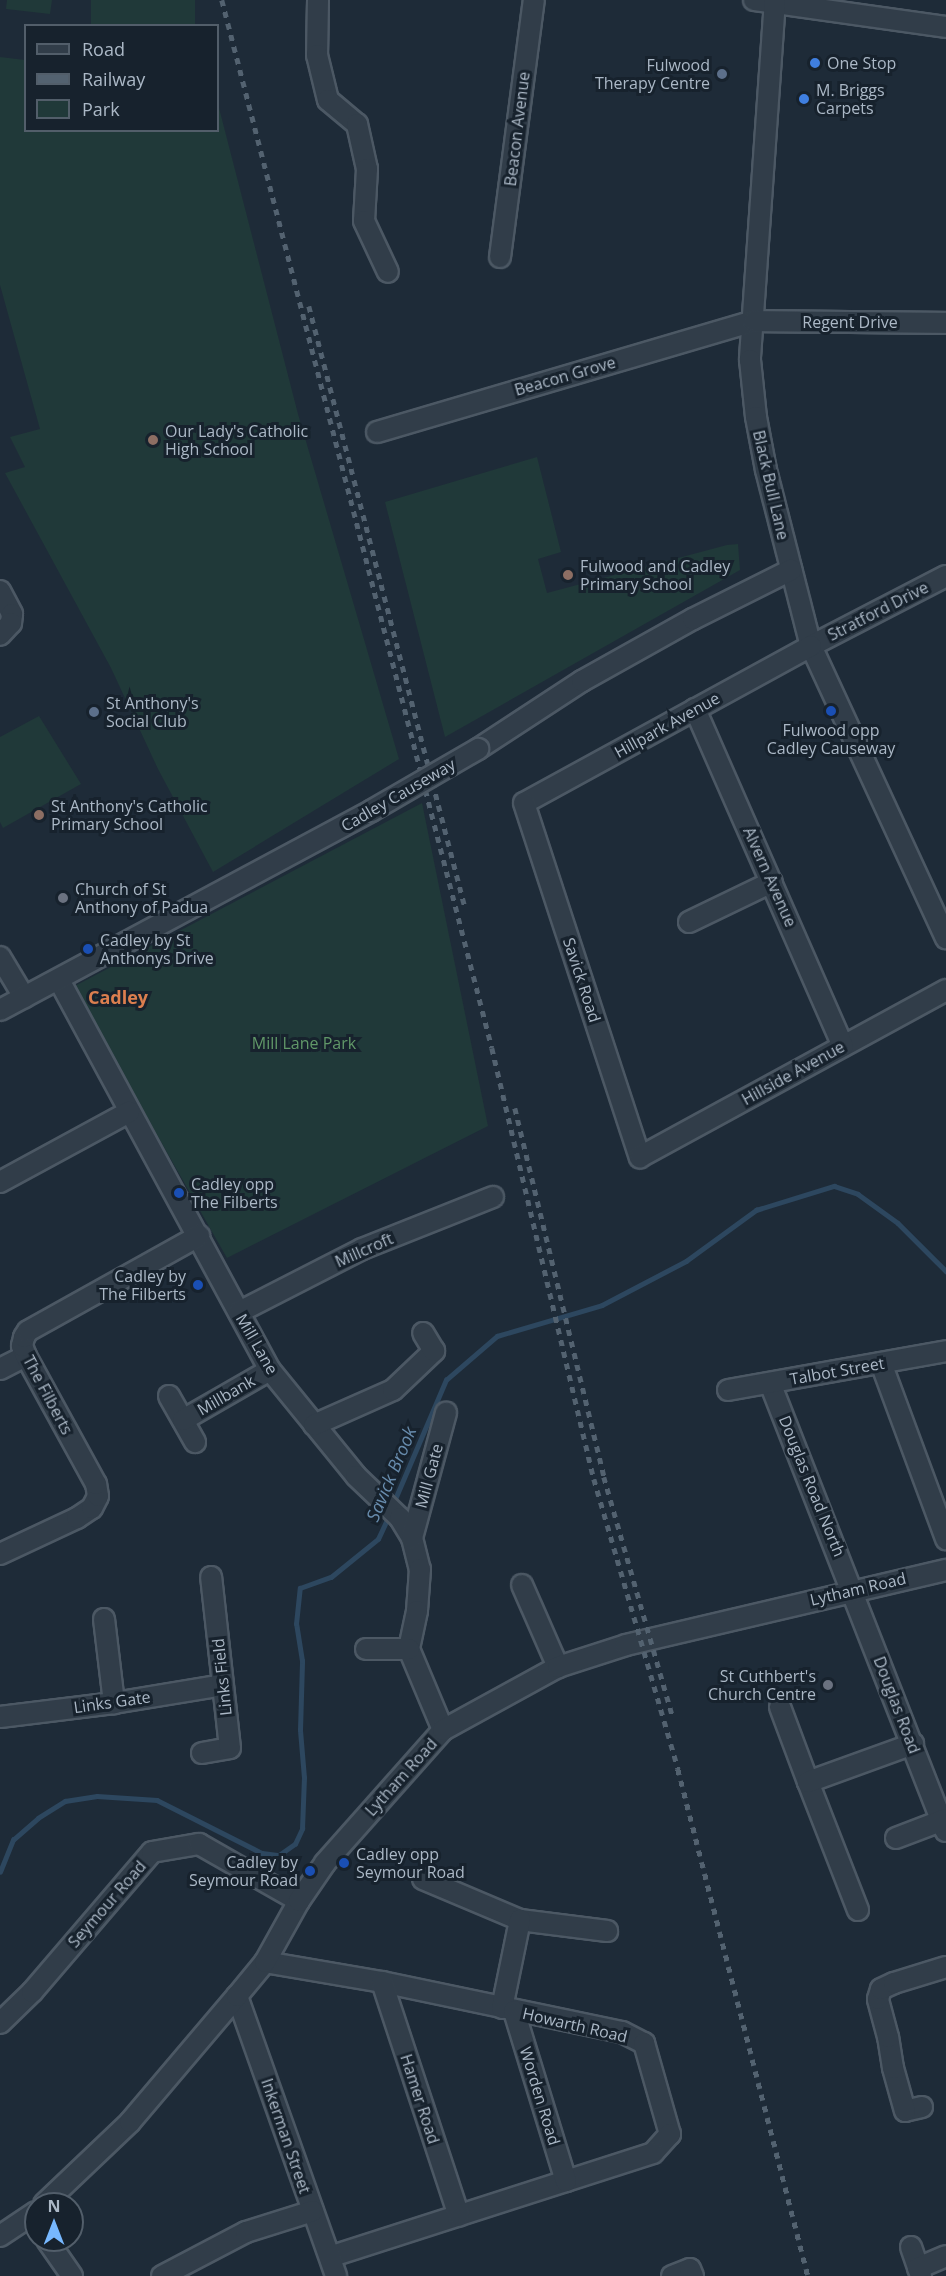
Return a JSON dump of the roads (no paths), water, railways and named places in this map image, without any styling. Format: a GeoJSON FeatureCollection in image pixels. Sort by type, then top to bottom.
{"type":"FeatureCollection","features":[{"type":"Feature","properties":{"kind":"street"},"geometry":{"type":"LineString","coordinates":[[318,0],[317,55],[328,100],[357,124],[367,169],[364,221],[388,272]]}},
{"type":"Feature","properties":{"kind":"street","name":"Beacon Avenue"},"geometry":{"type":"LineString","coordinates":[[500,257],[534,0]]}},
{"type":"Feature","properties":{"kind":"street"},"geometry":{"type":"LineString","coordinates":[[754,0],[775,1],[946,27]]}},
{"type":"Feature","properties":{"kind":"street","name":"Black Bull Lane"},"geometry":{"type":"LineString","coordinates":[[775,1],[750,360],[756,417],[811,646],[946,938]]}},
{"type":"Feature","properties":{"kind":"street","name":"Regent Drive"},"geometry":{"type":"LineString","coordinates":[[754,321],[946,323]]}},
{"type":"Feature","properties":{"kind":"street","name":"Beacon Grove"},"geometry":{"type":"LineString","coordinates":[[377,432],[754,321]]}},
{"type":"Feature","properties":{"kind":"street","name":"Cadley Causeway"},"geometry":{"type":"LineString","coordinates":[[0,1010],[371,811],[478,749],[582,681],[693,619],[791,570]]}},
{"type":"Feature","properties":{"kind":"street","name":"Stratford Drive"},"geometry":{"type":"LineString","coordinates":[[811,646],[946,576]]}},
{"type":"Feature","properties":{"kind":"street"},"geometry":{"type":"LineString","coordinates":[[0,591],[12,614],[11,623],[0,635]]}},
{"type":"Feature","properties":{"kind":"street","name":"Hillpark Avenue"},"geometry":{"type":"LineString","coordinates":[[524,803],[811,646]]}},
{"type":"Feature","properties":{"kind":"street","name":"Alvern Avenue"},"geometry":{"type":"LineString","coordinates":[[695,710],[843,1046]]}},
{"type":"Feature","properties":{"kind":"street","name":"Savick Road"},"geometry":{"type":"LineString","coordinates":[[524,803],[640,1157]]}},
{"type":"Feature","properties":{"kind":"street"},"geometry":{"type":"LineString","coordinates":[[689,922],[772,882]]}},
{"type":"Feature","properties":{"kind":"street"},"geometry":{"type":"LineString","coordinates":[[0,957],[24,997]]}},
{"type":"Feature","properties":{"kind":"street","name":"Mill Lane"},"geometry":{"type":"LineString","coordinates":[[59,980],[270,1370],[314,1425],[383,1504],[400,1518],[412,1538],[420,1569],[417,1611],[409,1649]]}},
{"type":"Feature","properties":{"kind":"street","name":"Hillside Avenue"},"geometry":{"type":"LineString","coordinates":[[640,1157],[946,990]]}},
{"type":"Feature","properties":{"kind":"street"},"geometry":{"type":"LineString","coordinates":[[0,1182],[129,1112]]}},
{"type":"Feature","properties":{"kind":"street","name":"Millcroft"},"geometry":{"type":"LineString","coordinates":[[239,1312],[362,1249],[493,1197]]}},
{"type":"Feature","properties":{"kind":"street","name":"The Filberts"},"geometry":{"type":"LineString","coordinates":[[0,1554],[77,1518],[92,1509],[98,1496],[96,1484],[26,1356],[22,1346],[28,1331],[199,1236]]}},
{"type":"Feature","properties":{"kind":"street"},"geometry":{"type":"LineString","coordinates":[[314,1425],[393,1390],[434,1351],[423,1333]]}},
{"type":"Feature","properties":{"kind":"street","name":"Talbot Street"},"geometry":{"type":"LineString","coordinates":[[728,1389],[946,1351]]}},
{"type":"Feature","properties":{"kind":"street"},"geometry":{"type":"LineString","coordinates":[[0,1369],[26,1356]]}},
{"type":"Feature","properties":{"kind":"street"},"geometry":{"type":"LineString","coordinates":[[881,1363],[946,1539]]}},
{"type":"Feature","properties":{"kind":"street","name":"Millbank"},"geometry":{"type":"LineString","coordinates":[[183,1420],[270,1370]]}},
{"type":"Feature","properties":{"kind":"street","name":"Douglas Road North"},"geometry":{"type":"LineString","coordinates":[[770,1383],[853,1589]]}},
{"type":"Feature","properties":{"kind":"street","name":"Millbank"},"geometry":{"type":"LineString","coordinates":[[169,1396],[195,1442]]}},
{"type":"Feature","properties":{"kind":"street","name":"Mill Gate"},"geometry":{"type":"LineString","coordinates":[[412,1538],[446,1413]]}},
{"type":"Feature","properties":{"kind":"street","name":"Lytham Road"},"geometry":{"type":"LineString","coordinates":[[59,2192],[130,2122],[237,1996],[265,1962],[299,1901],[325,1863],[442,1730],[558,1667],[626,1645],[853,1589],[946,1570]]}},
{"type":"Feature","properties":{"kind":"street","name":"Links Field"},"geometry":{"type":"LineString","coordinates":[[202,1753],[230,1748],[211,1577]]}},
{"type":"Feature","properties":{"kind":"street"},"geometry":{"type":"LineString","coordinates":[[522,1585],[558,1667]]}},
{"type":"Feature","properties":{"kind":"street","name":"Douglas Road"},"geometry":{"type":"LineString","coordinates":[[853,1589],[945,1823]]}},
{"type":"Feature","properties":{"kind":"street"},"geometry":{"type":"LineString","coordinates":[[104,1619],[114,1703]]}},
{"type":"Feature","properties":{"kind":"street"},"geometry":{"type":"LineString","coordinates":[[366,1649],[409,1649],[442,1730]]}},
{"type":"Feature","properties":{"kind":"street","name":"Links Gate"},"geometry":{"type":"LineString","coordinates":[[0,1717],[114,1703],[223,1684]]}},
{"type":"Feature","properties":{"kind":"street"},"geometry":{"type":"LineString","coordinates":[[780,1707],[858,1910]]}},
{"type":"Feature","properties":{"kind":"street"},"geometry":{"type":"LineString","coordinates":[[808,1782],[913,1744]]}},
{"type":"Feature","properties":{"kind":"street"},"geometry":{"type":"LineString","coordinates":[[896,1838],[945,1823]]}},
{"type":"Feature","properties":{"kind":"street","name":"Seymour Road"},"geometry":{"type":"LineString","coordinates":[[0,2023],[32,1992],[152,1851],[199,1844],[299,1901]]}},
{"type":"Feature","properties":{"kind":"street"},"geometry":{"type":"LineString","coordinates":[[423,1879],[520,1920],[607,1931]]}},
{"type":"Feature","properties":{"kind":"street"},"geometry":{"type":"LineString","coordinates":[[508,2010],[520,1920]]}},
{"type":"Feature","properties":{"kind":"street","name":"Howarth Road"},"geometry":{"type":"LineString","coordinates":[[265,1962],[382,1982],[622,2032],[644,2043],[670,2134],[653,2153],[459,2216],[333,2267]]}},
{"type":"Feature","properties":{"kind":"street"},"geometry":{"type":"LineString","coordinates":[[922,2107],[905,2110],[878,1999],[881,1989],[894,1983],[946,1968]]}},
{"type":"Feature","properties":{"kind":"street","name":"Hamer Road"},"geometry":{"type":"LineString","coordinates":[[382,1982],[459,2216]]}},
{"type":"Feature","properties":{"kind":"street","name":"Inkerman Street"},"geometry":{"type":"LineString","coordinates":[[237,1996],[333,2267]]}},
{"type":"Feature","properties":{"kind":"street","name":"Worden Road"},"geometry":{"type":"LineString","coordinates":[[508,2010],[566,2181]]}},
{"type":"Feature","properties":{"kind":"street"},"geometry":{"type":"LineString","coordinates":[[162,2276],[246,2232],[313,2211]]}},
{"type":"Feature","properties":{"kind":"street","name":"Lytham Road"},"geometry":{"type":"LineString","coordinates":[[0,2236],[24,2222]]}},
{"type":"Feature","properties":{"kind":"street"},"geometry":{"type":"LineString","coordinates":[[911,2247],[920,2272],[946,2256]]}},
{"type":"Feature","properties":{"kind":"street"},"geometry":{"type":"LineString","coordinates":[[55,2252],[72,2276]]}},
{"type":"Feature","properties":{"kind":"waterway","name":"Savick Brook"},"geometry":{"type":"LineString","coordinates":[[393,1504],[446,1380],[497,1336],[602,1305],[686,1261],[756,1210],[834,1186],[858,1194],[898,1223],[946,1271]]}},
{"type":"Feature","properties":{"kind":"waterway","name":"Savick Brook"},"geometry":{"type":"LineString","coordinates":[[0,1872],[13,1840],[38,1818],[65,1801],[97,1796],[157,1800],[262,1853],[279,1855],[295,1844],[302,1829],[304,1778],[300,1730],[302,1661],[296,1624],[300,1588],[331,1577],[378,1539],[389,1515]]}},
{"type":"Feature","properties":{"kind":"railway"},"geometry":{"type":"LineString","coordinates":[[222,0],[492,1048],[594,1479],[678,1769],[808,2276]]}},
{"type":"Feature","properties":{"kind":"railway"},"geometry":{"type":"LineString","coordinates":[[309,306],[465,907]]}},
{"type":"Feature","properties":{"kind":"railway"},"geometry":{"type":"LineString","coordinates":[[515,1108],[604,1477],[673,1718]]}},
{"type":"Feature","properties":{"kind":"place","name":"One Stop"},"geometry":{"type":"Point","coordinates":[815,63]}},
{"type":"Feature","properties":{"kind":"place","name":"Fulwood Therapy Centre"},"geometry":{"type":"Point","coordinates":[722,74]}},
{"type":"Feature","properties":{"kind":"place","name":"M. Briggs Carpets"},"geometry":{"type":"Point","coordinates":[804,99]}},
{"type":"Feature","properties":{"kind":"place","name":"Our Lady's Catholic High School"},"geometry":{"type":"Point","coordinates":[153,440]}},
{"type":"Feature","properties":{"kind":"place","name":"Fulwood and Cadley Primary School"},"geometry":{"type":"Point","coordinates":[568,575]}},
{"type":"Feature","properties":{"kind":"place","name":"Fulwood opp Cadley Causeway"},"geometry":{"type":"Point","coordinates":[831,711]}},
{"type":"Feature","properties":{"kind":"place","name":"St Anthony's Social Club"},"geometry":{"type":"Point","coordinates":[94,712]}},
{"type":"Feature","properties":{"kind":"place","name":"St Anthony's Catholic Primary School"},"geometry":{"type":"Point","coordinates":[39,815]}},
{"type":"Feature","properties":{"kind":"place","name":"Church of St Anthony of Padua"},"geometry":{"type":"Point","coordinates":[63,898]}},
{"type":"Feature","properties":{"kind":"place","name":"Cadley by St Anthonys Drive"},"geometry":{"type":"Point","coordinates":[88,949]}},
{"type":"Feature","properties":{"kind":"place","name":"Cadley opp The Filberts"},"geometry":{"type":"Point","coordinates":[179,1193]}},
{"type":"Feature","properties":{"kind":"place","name":"Cadley by The Filberts"},"geometry":{"type":"Point","coordinates":[198,1285]}},
{"type":"Feature","properties":{"kind":"place","name":"St Cuthbert's Church Centre"},"geometry":{"type":"Point","coordinates":[828,1685]}},
{"type":"Feature","properties":{"kind":"place","name":"Cadley opp Seymour Road"},"geometry":{"type":"Point","coordinates":[344,1863]}},
{"type":"Feature","properties":{"kind":"place","name":"Cadley by Seymour Road"},"geometry":{"type":"Point","coordinates":[310,1871]}},
{"type":"Feature","properties":{"kind":"district","name":"Cadley"},"geometry":{"type":"Point","coordinates":[118,997]}},
{"type":"Feature","properties":{"kind":"park label","name":"Mill Lane Park"},"geometry":{"type":"Point","coordinates":[304,1043]}}]}
